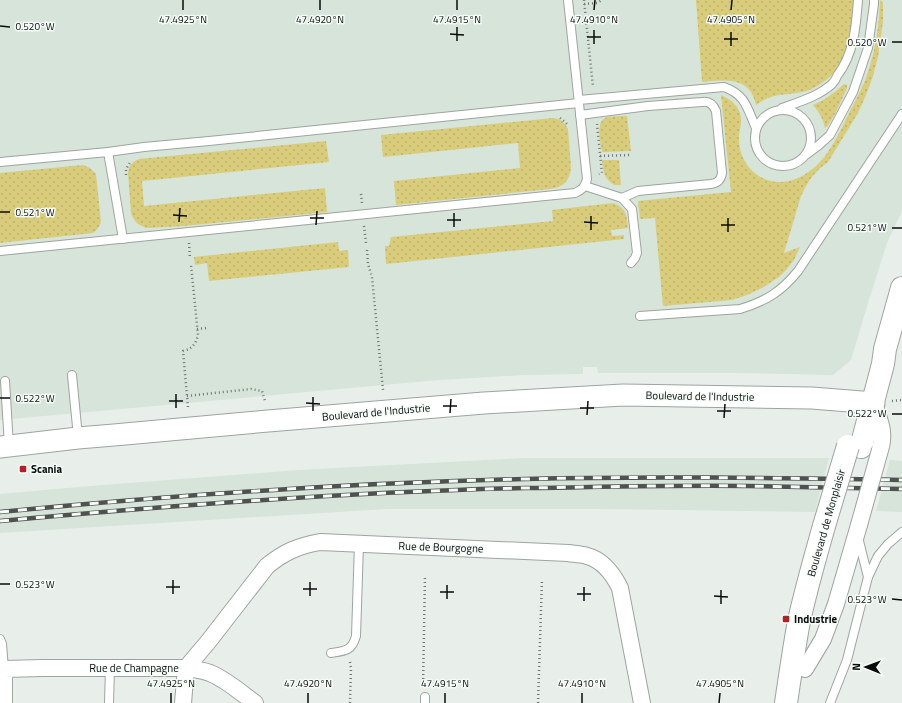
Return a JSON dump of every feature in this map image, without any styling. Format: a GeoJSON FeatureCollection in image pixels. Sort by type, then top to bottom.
{"type":"FeatureCollection","features":[{"type":"Feature","properties":{"kind":"main road","name":"Boulevard de Monplaisir"},"geometry":{"type":"LineString","coordinates":[[800,703],[813,621],[821,583],[845,528],[863,448],[866,402],[876,362],[884,349],[902,288]]}},
{"type":"Feature","properties":{"kind":"main road","name":"Boulevard de Monplaisir"},"geometry":{"type":"LineString","coordinates":[[786,703],[800,620],[812,570],[845,528]]}},
{"type":"Feature","properties":{"kind":"street","name":"Boulevard de l'Industrie"},"geometry":{"type":"LineString","coordinates":[[5,446],[268,421],[469,405],[623,395],[812,398],[866,402]]}},
{"type":"Feature","properties":{"kind":"street"},"geometry":{"type":"LineString","coordinates":[[845,528],[863,448],[883,436],[882,427],[866,402]]}},
{"type":"Feature","properties":{"kind":"street","name":"Rue de Bourgogne"},"geometry":{"type":"LineString","coordinates":[[186,668],[267,566],[292,549],[306,544],[320,542],[568,553],[588,556],[602,563],[614,576],[620,588],[642,703]]}},
{"type":"Feature","properties":{"kind":"street"},"geometry":{"type":"LineString","coordinates":[[4,668],[4,703]]}},
{"type":"Feature","properties":{"kind":"street","name":"Rue de Champagne"},"geometry":{"type":"LineString","coordinates":[[4,668],[186,668],[200,670],[211,674],[226,682],[254,703]]}},
{"type":"Feature","properties":{"kind":"street"},"geometry":{"type":"LineString","coordinates":[[183,703],[186,668]]}},
{"type":"Feature","properties":{"kind":"lane"},"geometry":{"type":"LineString","coordinates":[[0,251],[575,193],[585,186],[587,175],[568,0]]}},
{"type":"Feature","properties":{"kind":"lane"},"geometry":{"type":"LineString","coordinates":[[780,109],[800,115],[806,120],[811,134],[811,141],[806,154],[802,159],[791,165],[778,166],[767,161],[758,152],[755,134],[756,128],[763,117],[768,114],[780,109],[812,97],[832,83],[843,68],[851,49],[856,24],[858,0]]}},
{"type":"Feature","properties":{"kind":"lane"},"geometry":{"type":"LineString","coordinates":[[806,154],[830,135],[853,92],[868,48],[874,0]]}},
{"type":"Feature","properties":{"kind":"lane"},"geometry":{"type":"LineString","coordinates":[[0,162],[108,152],[579,102],[594,99],[724,87],[741,97],[756,128]]}},
{"type":"Feature","properties":{"kind":"lane"},"geometry":{"type":"LineString","coordinates":[[580,115],[648,106],[707,101],[714,106],[716,110],[722,172],[719,181],[715,184],[638,191],[622,198]]}},
{"type":"Feature","properties":{"kind":"lane"},"geometry":{"type":"LineString","coordinates":[[640,316],[740,309],[765,300],[776,293],[788,283],[798,271],[902,114]]}},
{"type":"Feature","properties":{"kind":"lane"},"geometry":{"type":"LineString","coordinates":[[108,152],[123,239]]}},
{"type":"Feature","properties":{"kind":"lane"},"geometry":{"type":"LineString","coordinates":[[585,186],[622,198],[632,209],[637,253],[631,263]]}},
{"type":"Feature","properties":{"kind":"lane"},"geometry":{"type":"LineString","coordinates":[[72,375],[78,438]]}},
{"type":"Feature","properties":{"kind":"lane"},"geometry":{"type":"LineString","coordinates":[[5,381],[5,446]]}},
{"type":"Feature","properties":{"kind":"lane"},"geometry":{"type":"LineString","coordinates":[[845,528],[868,577]]}},
{"type":"Feature","properties":{"kind":"lane"},"geometry":{"type":"LineString","coordinates":[[830,703],[847,660],[868,577],[878,556],[888,544],[902,532]]}},
{"type":"Feature","properties":{"kind":"lane"},"geometry":{"type":"LineString","coordinates":[[331,653],[348,650],[355,642],[359,544]]}},
{"type":"Feature","properties":{"kind":"lane"},"geometry":{"type":"LineString","coordinates":[[0,639],[2,644],[4,668]]}},
{"type":"Feature","properties":{"kind":"lane"},"geometry":{"type":"LineString","coordinates":[[109,703],[110,668]]}},
{"type":"Feature","properties":{"kind":"path"},"geometry":{"type":"LineString","coordinates":[[584,0],[594,99]]}},
{"type":"Feature","properties":{"kind":"path"},"geometry":{"type":"LineString","coordinates":[[584,4],[597,3],[602,0]]}},
{"type":"Feature","properties":{"kind":"path"},"geometry":{"type":"LineString","coordinates":[[587,175],[602,173],[596,113]]}},
{"type":"Feature","properties":{"kind":"path"},"geometry":{"type":"LineString","coordinates":[[600,156],[631,155]]}},
{"type":"Feature","properties":{"kind":"path"},"geometry":{"type":"LineString","coordinates":[[126,180],[126,169],[130,161],[134,158]]}},
{"type":"Feature","properties":{"kind":"path"},"geometry":{"type":"LineString","coordinates":[[367,250],[368,264],[372,277],[383,390]]}},
{"type":"Feature","properties":{"kind":"path"},"geometry":{"type":"LineString","coordinates":[[188,407],[183,351],[194,345],[198,335],[191,265]]}},
{"type":"Feature","properties":{"kind":"path"},"geometry":{"type":"LineString","coordinates":[[197,329],[207,328]]}},
{"type":"Feature","properties":{"kind":"path"},"geometry":{"type":"LineString","coordinates":[[187,396],[251,389],[262,391],[265,401]]}},
{"type":"Feature","properties":{"kind":"path"},"geometry":{"type":"LineString","coordinates":[[425,575],[423,690],[425,700]]}},
{"type":"Feature","properties":{"kind":"path"},"geometry":{"type":"LineString","coordinates":[[538,703],[542,579]]}},
{"type":"Feature","properties":{"kind":"path"},"geometry":{"type":"LineString","coordinates":[[348,650],[351,668],[350,703]]}},
{"type":"Feature","properties":{"kind":"shaded area"},"geometry":{"type":"Polygon","coordinates":[[[0,0],[902,0],[902,211],[887,243],[851,360],[833,375],[598,373],[597,367],[583,367],[583,374],[525,375],[439,380],[0,420],[0,0]]]}},
{"type":"Feature","properties":{"kind":"shaded area"},"geometry":{"type":"Polygon","coordinates":[[[696,0],[854,0],[850,35],[844,57],[831,75],[812,89],[773,96],[756,105],[753,96],[742,84],[728,81],[702,82],[696,0]]]}},
{"type":"Feature","properties":{"kind":"shaded area"},"geometry":{"type":"Polygon","coordinates":[[[880,0],[883,3],[883,21],[878,57],[873,76],[858,113],[828,162],[811,178],[801,196],[784,253],[800,247],[794,260],[779,277],[762,288],[747,295],[732,300],[663,306],[655,218],[640,219],[638,201],[731,192],[721,95],[733,102],[740,113],[740,150],[746,164],[752,171],[764,179],[781,182],[798,178],[813,169],[832,145],[864,82],[871,63],[875,45],[880,0]]]}},
{"type":"Feature","properties":{"kind":"shaded area"},"geometry":{"type":"Polygon","coordinates":[[[844,84],[847,85],[847,88],[836,112],[825,128],[817,110],[813,105],[822,101],[844,84]]]}},
{"type":"Feature","properties":{"kind":"shaded area"},"geometry":{"type":"Polygon","coordinates":[[[627,116],[631,151],[602,152],[599,132],[601,122],[608,117],[627,116]]]}},
{"type":"Feature","properties":{"kind":"shaded area"},"geometry":{"type":"Polygon","coordinates":[[[553,118],[562,121],[568,129],[571,167],[568,180],[563,185],[550,189],[396,205],[394,181],[520,168],[518,143],[383,157],[381,135],[553,118]]]}},
{"type":"Feature","properties":{"kind":"shaded area"},"geometry":{"type":"Polygon","coordinates":[[[326,141],[329,162],[142,181],[144,206],[325,188],[327,212],[184,226],[148,228],[137,223],[131,213],[128,173],[131,164],[139,159],[326,141]]]}},
{"type":"Feature","properties":{"kind":"shaded area"},"geometry":{"type":"Polygon","coordinates":[[[602,160],[619,160],[621,185],[614,185],[608,180],[604,172],[602,160]]]}},
{"type":"Feature","properties":{"kind":"shaded area"},"geometry":{"type":"Polygon","coordinates":[[[83,165],[90,168],[96,174],[101,222],[96,231],[93,233],[0,243],[0,173],[83,165]]]}},
{"type":"Feature","properties":{"kind":"shaded area"},"geometry":{"type":"Polygon","coordinates":[[[613,203],[621,207],[625,212],[628,228],[611,230],[612,236],[624,235],[624,239],[386,264],[385,246],[389,246],[391,237],[553,221],[552,210],[613,203]]]}},
{"type":"Feature","properties":{"kind":"shaded area"},"geometry":{"type":"Polygon","coordinates":[[[338,242],[339,251],[348,250],[349,267],[209,281],[207,263],[195,265],[194,257],[338,242]]]}},
{"type":"Feature","properties":{"kind":"shaded area"},"geometry":{"type":"Polygon","coordinates":[[[524,458],[829,458],[815,512],[600,509],[387,509],[0,533],[0,494],[298,470],[524,458]]]}},
{"type":"Feature","properties":{"kind":"shaded area"},"geometry":{"type":"Polygon","coordinates":[[[890,460],[902,461],[902,512],[876,511],[890,460]]]}},
{"type":"Feature","properties":{"kind":"railway"},"geometry":{"type":"LineString","coordinates":[[0,512],[131,500],[394,483],[666,477],[902,480]]}},
{"type":"Feature","properties":{"kind":"railway"},"geometry":{"type":"LineString","coordinates":[[0,521],[262,500],[459,490],[692,486],[902,489]]}},
{"type":"Feature","properties":{"kind":"place","name":"Scania"},"geometry":{"type":"Point","coordinates":[23,469]}},
{"type":"Feature","properties":{"kind":"place","name":"Industrie"},"geometry":{"type":"Point","coordinates":[786,619]}}]}
